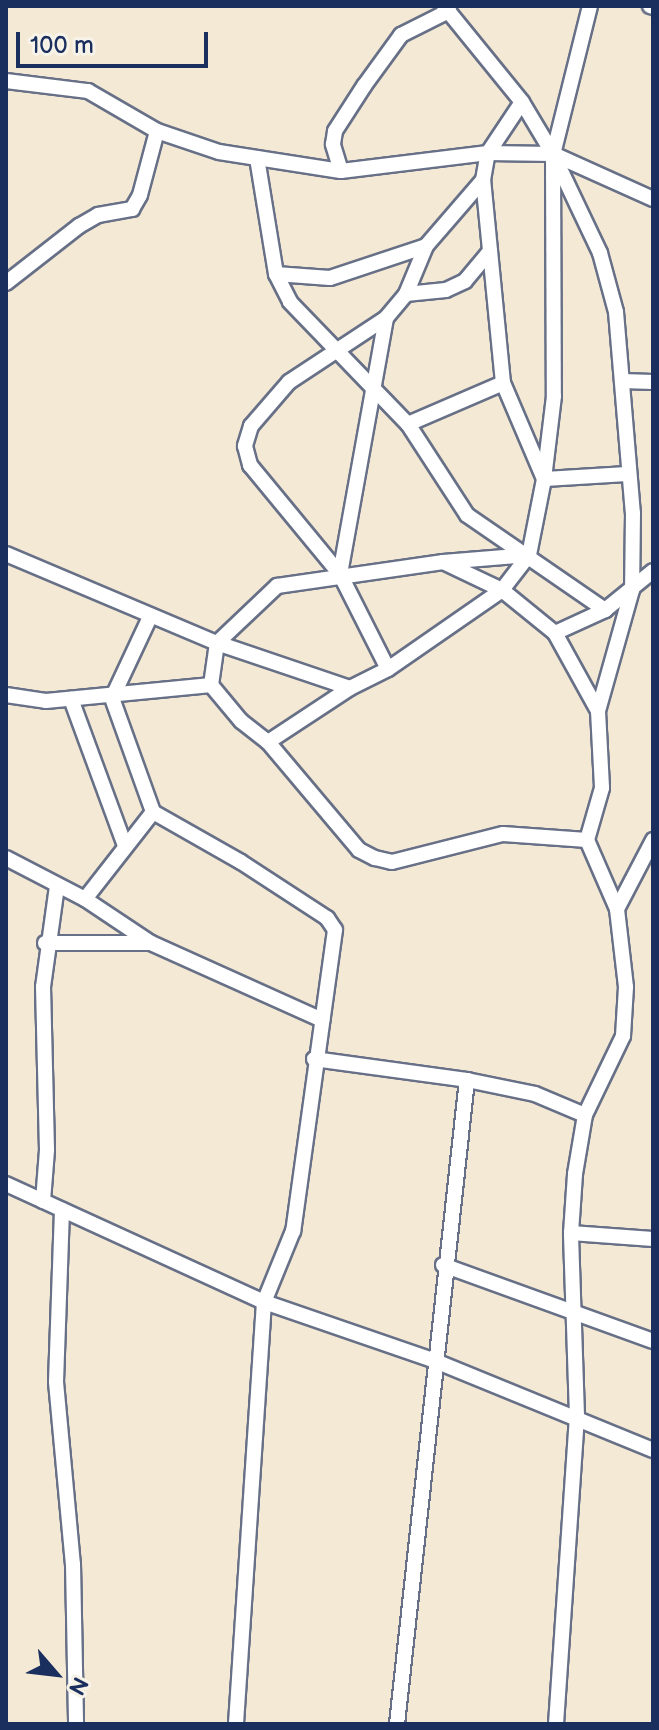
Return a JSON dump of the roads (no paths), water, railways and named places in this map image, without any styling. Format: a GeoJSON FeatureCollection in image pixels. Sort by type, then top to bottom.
{"type":"FeatureCollection","features":[{"type":"Feature","properties":{"kind":"street"},"geometry":{"type":"LineString","coordinates":[[268,742],[350,688],[388,669],[502,590],[529,555],[544,479],[554,396],[553,154],[590,6]]}},
{"type":"Feature","properties":{"kind":"street"},"geometry":{"type":"LineString","coordinates":[[341,171],[333,144],[335,131],[364,86],[401,35],[446,9],[522,102],[553,154],[600,253],[616,312],[628,474],[632,590],[598,711],[602,788],[587,840],[617,909],[626,987],[623,1036],[585,1115],[571,1233],[577,1316],[577,1416],[556,1724]]}},
{"type":"Feature","properties":{"kind":"street"},"geometry":{"type":"LineString","coordinates":[[6,81],[88,91],[157,131],[219,152],[341,171],[488,153],[553,154],[653,199]]}},
{"type":"Feature","properties":{"kind":"street"},"geometry":{"type":"LineString","coordinates":[[522,102],[488,153],[483,180],[503,383],[544,479]]}},
{"type":"Feature","properties":{"kind":"street"},"geometry":{"type":"LineString","coordinates":[[6,283],[79,226],[98,215],[132,209],[140,195],[157,131]]}},
{"type":"Feature","properties":{"kind":"street"},"geometry":{"type":"LineString","coordinates":[[257,158],[276,274],[290,302],[332,351],[408,424],[467,515],[605,610]]}},
{"type":"Feature","properties":{"kind":"street"},"geometry":{"type":"LineString","coordinates":[[388,669],[340,574],[250,465],[245,446],[251,426],[281,391],[332,351],[386,318],[406,294],[426,246],[483,180]]}},
{"type":"Feature","properties":{"kind":"street"},"geometry":{"type":"LineString","coordinates":[[276,274],[330,278],[426,246]]}},
{"type":"Feature","properties":{"kind":"street"},"geometry":{"type":"LineString","coordinates":[[406,294],[446,290],[465,281],[490,251]]}},
{"type":"Feature","properties":{"kind":"street"},"geometry":{"type":"LineString","coordinates":[[340,574],[386,318]]}},
{"type":"Feature","properties":{"kind":"street"},"geometry":{"type":"LineString","coordinates":[[622,381],[653,382]]}},
{"type":"Feature","properties":{"kind":"street"},"geometry":{"type":"LineString","coordinates":[[408,424],[503,383]]}},
{"type":"Feature","properties":{"kind":"street"},"geometry":{"type":"LineString","coordinates":[[544,479],[628,474]]}},
{"type":"Feature","properties":{"kind":"street"},"geometry":{"type":"LineString","coordinates":[[6,554],[150,617],[350,688]]}},
{"type":"Feature","properties":{"kind":"street"},"geometry":{"type":"LineString","coordinates":[[529,555],[340,574],[277,586],[217,643],[211,685],[241,721],[268,742],[359,850],[375,858],[392,862],[503,834],[587,840]]}},
{"type":"Feature","properties":{"kind":"street"},"geometry":{"type":"LineString","coordinates":[[443,562],[502,590],[555,633],[598,711]]}},
{"type":"Feature","properties":{"kind":"street"},"geometry":{"type":"LineString","coordinates":[[555,633],[605,610],[653,571]]}},
{"type":"Feature","properties":{"kind":"street"},"geometry":{"type":"LineString","coordinates":[[150,617],[112,698],[153,812],[327,918],[335,930],[335,948],[307,1099],[312,1126],[293,1231],[264,1302],[236,1724]]}},
{"type":"Feature","properties":{"kind":"street"},"geometry":{"type":"LineString","coordinates":[[6,695],[112,698],[211,685]]}},
{"type":"Feature","properties":{"kind":"street"},"geometry":{"type":"LineString","coordinates":[[71,699],[124,843]]}},
{"type":"Feature","properties":{"kind":"street"},"geometry":{"type":"LineString","coordinates":[[85,899],[124,843],[153,812]]}},
{"type":"Feature","properties":{"kind":"street"},"geometry":{"type":"LineString","coordinates":[[617,909],[653,840]]}},
{"type":"Feature","properties":{"kind":"street"},"geometry":{"type":"LineString","coordinates":[[6,858],[85,899],[151,943],[322,1020]]}},
{"type":"Feature","properties":{"kind":"street"},"geometry":{"type":"LineString","coordinates":[[43,1201],[45,943],[57,886]]}},
{"type":"Feature","properties":{"kind":"street"},"geometry":{"type":"LineString","coordinates":[[45,943],[151,943]]}},
{"type":"Feature","properties":{"kind":"street"},"geometry":{"type":"LineString","coordinates":[[314,1059],[467,1080],[535,1094],[585,1115]]}},
{"type":"Feature","properties":{"kind":"street"},"geometry":{"type":"LineString","coordinates":[[397,1724],[443,1265],[467,1080]]}},
{"type":"Feature","properties":{"kind":"street"},"geometry":{"type":"LineString","coordinates":[[6,1184],[264,1302],[435,1361],[577,1416],[653,1450]]}},
{"type":"Feature","properties":{"kind":"street"},"geometry":{"type":"LineString","coordinates":[[62,1210],[56,1382],[73,1564],[76,1724]]}},
{"type":"Feature","properties":{"kind":"street"},"geometry":{"type":"LineString","coordinates":[[571,1233],[653,1239]]}},
{"type":"Feature","properties":{"kind":"street"},"geometry":{"type":"LineString","coordinates":[[443,1265],[653,1341]]}}]}
